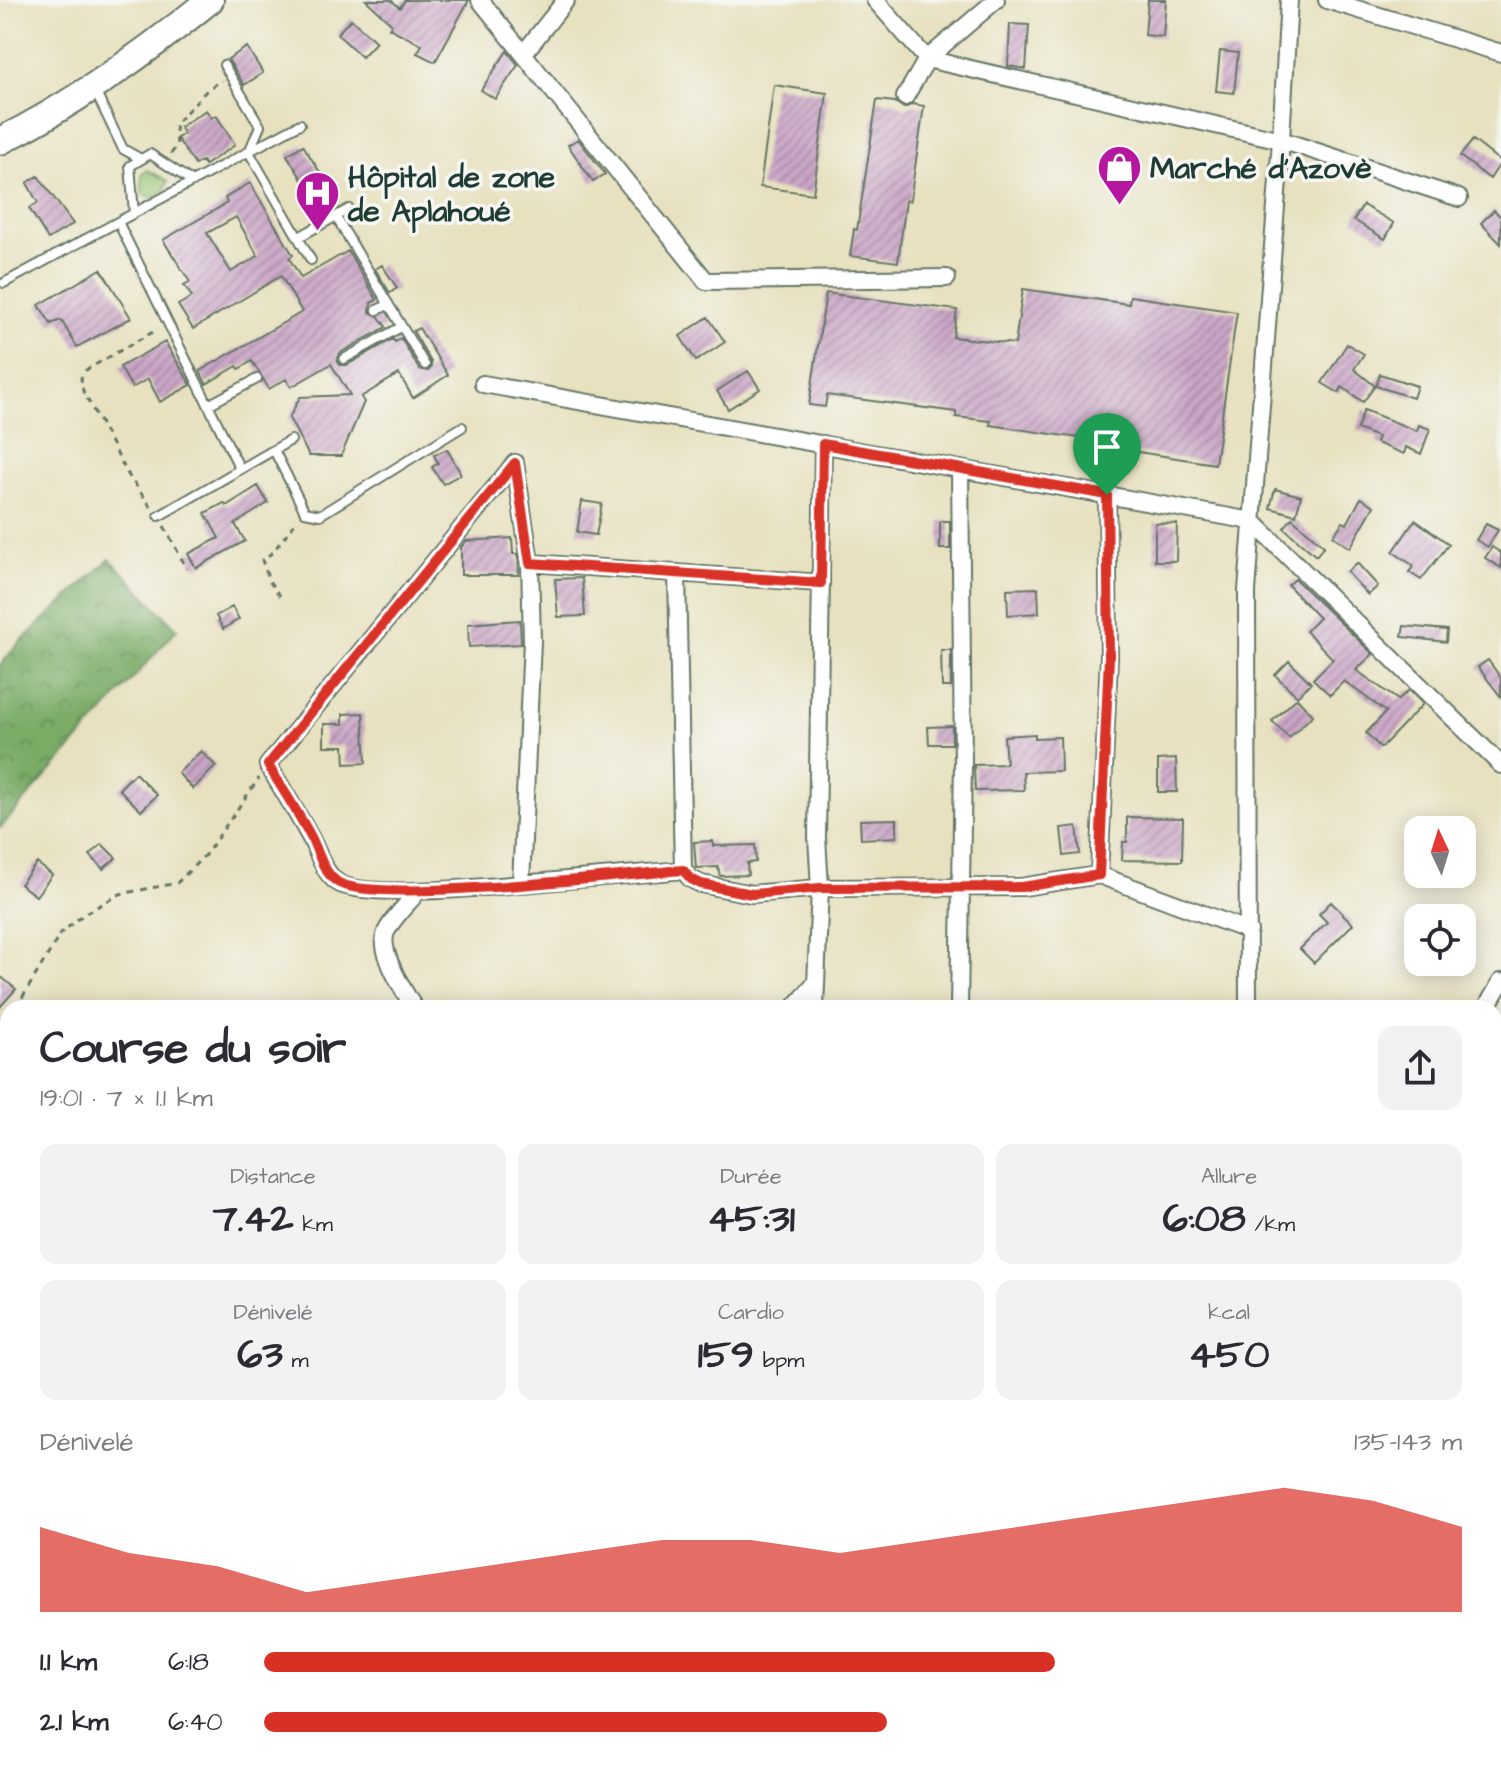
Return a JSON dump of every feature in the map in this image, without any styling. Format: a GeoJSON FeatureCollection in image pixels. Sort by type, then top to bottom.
{"type":"FeatureCollection","features":[{"type":"Feature","properties":{"kind":"main road"},"geometry":{"type":"LineString","coordinates":[[0,141],[93,87],[210,0]]}},
{"type":"Feature","properties":{"kind":"street"},"geometry":{"type":"LineString","coordinates":[[480,0],[706,281],[947,278]]}},
{"type":"Feature","properties":{"kind":"street"},"geometry":{"type":"LineString","coordinates":[[524,53],[566,0]]}},
{"type":"Feature","properties":{"kind":"street"},"geometry":{"type":"LineString","coordinates":[[875,0],[927,59],[1281,140],[1459,198]]}},
{"type":"Feature","properties":{"kind":"street"},"geometry":{"type":"LineString","coordinates":[[905,97],[927,59],[996,0]]}},
{"type":"Feature","properties":{"kind":"street"},"geometry":{"type":"LineString","coordinates":[[1248,1000],[1247,591],[1289,0]]}},
{"type":"Feature","properties":{"kind":"street"},"geometry":{"type":"LineString","coordinates":[[1327,0],[1501,53]]}},
{"type":"Feature","properties":{"kind":"street"},"geometry":{"type":"LineString","coordinates":[[483,384],[1252,521],[1501,765]]}},
{"type":"Feature","properties":{"kind":"street"},"geometry":{"type":"LineString","coordinates":[[815,1000],[820,888],[817,837],[823,444]]}},
{"type":"Feature","properties":{"kind":"street"},"geometry":{"type":"LineString","coordinates":[[521,884],[532,641],[530,563],[515,463],[268,765],[328,873],[339,884],[354,888],[418,891],[521,884],[683,870]]}},
{"type":"Feature","properties":{"kind":"street"},"geometry":{"type":"LineString","coordinates":[[959,1000],[963,762],[960,469]]}},
{"type":"Feature","properties":{"kind":"street"},"geometry":{"type":"LineString","coordinates":[[1099,875],[1109,657],[1107,495]]}},
{"type":"Feature","properties":{"kind":"street"},"geometry":{"type":"LineString","coordinates":[[530,563],[821,583]]}},
{"type":"Feature","properties":{"kind":"street"},"geometry":{"type":"LineString","coordinates":[[677,573],[683,870],[691,879],[701,884],[752,894],[820,888],[1022,887],[1099,875],[1249,931]]}},
{"type":"Feature","properties":{"kind":"street"},"geometry":{"type":"LineString","coordinates":[[410,1000],[384,943],[386,931],[418,891]]}},
{"type":"Feature","properties":{"kind":"street"},"geometry":{"type":"LineString","coordinates":[[1491,1000],[1501,982]]}},
{"type":"Feature","properties":{"kind":"street"},"geometry":{"type":"LineString","coordinates":[[801,1000],[814,985]]}},
{"type":"Feature","properties":{"kind":"lane"},"geometry":{"type":"LineString","coordinates":[[224,65],[260,126],[249,152]]}},
{"type":"Feature","properties":{"kind":"lane"},"geometry":{"type":"LineString","coordinates":[[93,87],[123,149],[141,159]]}},
{"type":"Feature","properties":{"kind":"lane"},"geometry":{"type":"LineString","coordinates":[[4,283],[300,124]]}},
{"type":"Feature","properties":{"kind":"lane"},"geometry":{"type":"LineString","coordinates":[[249,152],[311,260]]}},
{"type":"Feature","properties":{"kind":"lane"},"geometry":{"type":"LineString","coordinates":[[134,213],[130,166],[150,154],[193,182]]}},
{"type":"Feature","properties":{"kind":"lane"},"geometry":{"type":"LineString","coordinates":[[299,237],[349,209]]}},
{"type":"Feature","properties":{"kind":"lane"},"geometry":{"type":"LineString","coordinates":[[336,217],[425,365]]}},
{"type":"Feature","properties":{"kind":"lane"},"geometry":{"type":"LineString","coordinates":[[118,222],[240,469]]}},
{"type":"Feature","properties":{"kind":"lane"},"geometry":{"type":"LineString","coordinates":[[377,310],[388,305]]}},
{"type":"Feature","properties":{"kind":"lane"},"geometry":{"type":"LineString","coordinates":[[344,359],[401,327]]}},
{"type":"Feature","properties":{"kind":"lane"},"geometry":{"type":"LineString","coordinates":[[208,405],[257,379]]}},
{"type":"Feature","properties":{"kind":"lane"},"geometry":{"type":"LineString","coordinates":[[274,450],[305,512],[320,515],[462,427]]}},
{"type":"Feature","properties":{"kind":"lane"},"geometry":{"type":"LineString","coordinates":[[159,516],[291,440]]}},
{"type":"Feature","properties":{"kind":"path"},"geometry":{"type":"LineString","coordinates":[[161,161],[177,145],[175,124],[207,90],[230,75]]}},
{"type":"Feature","properties":{"kind":"path"},"geometry":{"type":"LineString","coordinates":[[168,323],[86,370],[81,378],[83,391],[129,476],[159,516],[187,569]]}},
{"type":"Feature","properties":{"kind":"path"},"geometry":{"type":"LineString","coordinates":[[280,596],[269,581],[262,560],[273,552],[305,512]]}},
{"type":"Feature","properties":{"kind":"path"},"geometry":{"type":"LineString","coordinates":[[21,1000],[61,933],[84,914],[120,894],[177,883],[207,853],[268,765]]}},
{"type":"Feature","properties":{"kind":"green space"},"geometry":{"type":"Polygon","coordinates":[[[148,170],[168,181],[165,190],[152,198],[142,193],[142,173],[148,170]]]}},
{"type":"Feature","properties":{"kind":"green space"},"geometry":{"type":"Polygon","coordinates":[[[110,559],[177,629],[0,828],[0,665],[21,641],[110,559]]]}},
{"type":"Feature","properties":{"kind":"building"},"geometry":{"type":"Polygon","coordinates":[[[366,0],[391,0],[400,8],[405,0],[469,0],[435,62],[417,53],[422,45],[389,28],[392,24],[366,0]]]}},
{"type":"Feature","properties":{"kind":"building"},"geometry":{"type":"Polygon","coordinates":[[[1148,0],[1166,0],[1163,37],[1145,35],[1148,0]]]}},
{"type":"Feature","properties":{"kind":"building"},"geometry":{"type":"Polygon","coordinates":[[[351,19],[376,42],[362,57],[337,34],[351,19]]]}},
{"type":"Feature","properties":{"kind":"building"},"geometry":{"type":"Polygon","coordinates":[[[1010,24],[1029,25],[1026,69],[1008,66],[1010,24]]]}},
{"type":"Feature","properties":{"kind":"building"},"geometry":{"type":"Polygon","coordinates":[[[247,47],[263,73],[244,85],[228,59],[247,47]]]}},
{"type":"Feature","properties":{"kind":"building"},"geometry":{"type":"Polygon","coordinates":[[[507,51],[518,65],[495,99],[481,90],[507,51]]]}},
{"type":"Feature","properties":{"kind":"building"},"geometry":{"type":"Polygon","coordinates":[[[1220,51],[1238,53],[1234,93],[1216,91],[1220,51]]]}},
{"type":"Feature","properties":{"kind":"building"},"geometry":{"type":"Polygon","coordinates":[[[774,85],[827,93],[813,194],[760,187],[774,85]]]}},
{"type":"Feature","properties":{"kind":"building"},"geometry":{"type":"Polygon","coordinates":[[[877,100],[895,102],[904,108],[913,104],[924,106],[898,262],[850,256],[854,229],[857,230],[877,100]]]}},
{"type":"Feature","properties":{"kind":"building"},"geometry":{"type":"Polygon","coordinates":[[[206,110],[211,118],[216,115],[235,145],[205,165],[202,161],[195,165],[177,138],[184,134],[180,127],[206,110]]]}},
{"type":"Feature","properties":{"kind":"building"},"geometry":{"type":"Polygon","coordinates":[[[578,139],[605,174],[593,182],[568,145],[578,139]]]}},
{"type":"Feature","properties":{"kind":"building"},"geometry":{"type":"Polygon","coordinates":[[[1473,140],[1501,162],[1490,179],[1460,156],[1473,140]]]}},
{"type":"Feature","properties":{"kind":"building"},"geometry":{"type":"Polygon","coordinates":[[[303,145],[324,179],[308,189],[287,155],[303,145]]]}},
{"type":"Feature","properties":{"kind":"building"},"geometry":{"type":"Polygon","coordinates":[[[38,176],[73,224],[48,239],[29,208],[38,203],[27,183],[38,176]]]}},
{"type":"Feature","properties":{"kind":"building"},"geometry":{"type":"Polygon","coordinates":[[[250,183],[293,255],[289,258],[301,278],[348,251],[377,300],[371,303],[370,312],[379,317],[386,327],[340,353],[337,360],[340,365],[347,365],[393,339],[395,342],[401,338],[419,369],[428,371],[431,362],[413,331],[419,328],[448,375],[413,398],[399,374],[361,397],[364,402],[341,456],[309,456],[289,418],[300,397],[350,395],[331,364],[291,387],[286,379],[269,389],[252,361],[206,384],[200,371],[302,312],[281,276],[193,329],[178,305],[192,297],[184,285],[190,282],[163,240],[227,203],[225,198],[250,183]],[[236,217],[207,233],[231,272],[258,256],[236,217]]]}},
{"type":"Feature","properties":{"kind":"building"},"geometry":{"type":"Polygon","coordinates":[[[1363,205],[1394,223],[1385,239],[1354,220],[1363,205]]]}},
{"type":"Feature","properties":{"kind":"building"},"geometry":{"type":"Polygon","coordinates":[[[1494,210],[1501,217],[1501,244],[1481,223],[1494,210]]]}},
{"type":"Feature","properties":{"kind":"building"},"geometry":{"type":"Polygon","coordinates":[[[382,265],[397,288],[390,293],[375,269],[382,265]]]}},
{"type":"Feature","properties":{"kind":"building"},"geometry":{"type":"Polygon","coordinates":[[[101,269],[131,318],[77,347],[61,320],[51,324],[39,305],[101,269]]]}},
{"type":"Feature","properties":{"kind":"building"},"geometry":{"type":"Polygon","coordinates":[[[1023,289],[1129,304],[1130,296],[1237,312],[1215,464],[1106,447],[1107,442],[990,425],[991,421],[956,417],[956,412],[827,395],[825,407],[809,405],[826,293],[957,310],[953,337],[1015,344],[1023,289]]]}},
{"type":"Feature","properties":{"kind":"building"},"geometry":{"type":"Polygon","coordinates":[[[708,317],[725,342],[696,361],[680,336],[708,317]]]}},
{"type":"Feature","properties":{"kind":"building"},"geometry":{"type":"Polygon","coordinates":[[[165,342],[191,385],[160,402],[148,379],[132,388],[120,367],[165,342]]]}},
{"type":"Feature","properties":{"kind":"building"},"geometry":{"type":"Polygon","coordinates":[[[1347,344],[1364,354],[1354,369],[1375,386],[1363,402],[1342,387],[1339,393],[1322,383],[1347,344]]]}},
{"type":"Feature","properties":{"kind":"building"},"geometry":{"type":"Polygon","coordinates":[[[748,371],[760,389],[728,409],[717,391],[748,371]]]}},
{"type":"Feature","properties":{"kind":"building"},"geometry":{"type":"Polygon","coordinates":[[[1380,374],[1417,386],[1413,398],[1376,386],[1380,374]]]}},
{"type":"Feature","properties":{"kind":"building"},"geometry":{"type":"Polygon","coordinates":[[[1364,410],[1417,431],[1419,425],[1430,429],[1421,454],[1406,447],[1404,454],[1376,443],[1378,437],[1357,429],[1364,410]]]}},
{"type":"Feature","properties":{"kind":"building"},"geometry":{"type":"Polygon","coordinates":[[[447,449],[461,474],[443,484],[432,467],[438,463],[434,455],[447,449]]]}},
{"type":"Feature","properties":{"kind":"building"},"geometry":{"type":"Polygon","coordinates":[[[258,486],[268,503],[235,524],[245,541],[196,568],[188,554],[219,538],[205,513],[224,503],[226,506],[258,486]]]}},
{"type":"Feature","properties":{"kind":"building"},"geometry":{"type":"Polygon","coordinates":[[[1275,489],[1301,496],[1296,515],[1270,508],[1275,489]]]}},
{"type":"Feature","properties":{"kind":"building"},"geometry":{"type":"Polygon","coordinates":[[[1361,498],[1374,506],[1350,548],[1333,536],[1343,522],[1347,524],[1361,498]]]}},
{"type":"Feature","properties":{"kind":"building"},"geometry":{"type":"Polygon","coordinates":[[[582,501],[602,504],[596,535],[577,532],[582,501]]]}},
{"type":"Feature","properties":{"kind":"building"},"geometry":{"type":"Polygon","coordinates":[[[1292,518],[1324,546],[1316,556],[1284,528],[1292,518]]]}},
{"type":"Feature","properties":{"kind":"building"},"geometry":{"type":"Polygon","coordinates":[[[1415,520],[1449,544],[1421,580],[1409,572],[1414,566],[1393,552],[1415,520]]]}},
{"type":"Feature","properties":{"kind":"building"},"geometry":{"type":"Polygon","coordinates":[[[940,521],[950,521],[950,549],[940,549],[940,521]]]}},
{"type":"Feature","properties":{"kind":"building"},"geometry":{"type":"Polygon","coordinates":[[[1155,523],[1177,524],[1176,561],[1155,561],[1155,523]]]}},
{"type":"Feature","properties":{"kind":"building"},"geometry":{"type":"Polygon","coordinates":[[[1486,524],[1498,530],[1488,547],[1476,540],[1486,524]]]}},
{"type":"Feature","properties":{"kind":"building"},"geometry":{"type":"Polygon","coordinates":[[[512,538],[513,554],[518,554],[519,575],[461,575],[461,547],[466,541],[512,538]]]}},
{"type":"Feature","properties":{"kind":"building"},"geometry":{"type":"Polygon","coordinates":[[[1492,547],[1501,553],[1501,568],[1485,558],[1492,547]]]}},
{"type":"Feature","properties":{"kind":"building"},"geometry":{"type":"Polygon","coordinates":[[[1357,563],[1378,586],[1368,595],[1347,572],[1357,563]]]}},
{"type":"Feature","properties":{"kind":"building"},"geometry":{"type":"Polygon","coordinates":[[[582,578],[585,616],[558,617],[555,579],[582,578]]]}},
{"type":"Feature","properties":{"kind":"building"},"geometry":{"type":"Polygon","coordinates":[[[1295,579],[1373,654],[1356,670],[1398,700],[1409,690],[1423,704],[1381,748],[1366,733],[1386,712],[1344,681],[1330,695],[1313,679],[1333,659],[1306,631],[1319,618],[1288,585],[1295,579]]]}},
{"type":"Feature","properties":{"kind":"building"},"geometry":{"type":"Polygon","coordinates":[[[1038,588],[1039,613],[1008,615],[1007,589],[1038,588]]]}},
{"type":"Feature","properties":{"kind":"building"},"geometry":{"type":"Polygon","coordinates":[[[232,607],[239,619],[223,629],[216,616],[232,607]]]}},
{"type":"Feature","properties":{"kind":"building"},"geometry":{"type":"Polygon","coordinates":[[[520,620],[521,644],[469,647],[468,624],[520,620]]]}},
{"type":"Feature","properties":{"kind":"building"},"geometry":{"type":"Polygon","coordinates":[[[1404,626],[1447,630],[1446,642],[1402,637],[1404,626]]]}},
{"type":"Feature","properties":{"kind":"building"},"geometry":{"type":"Polygon","coordinates":[[[941,650],[951,650],[951,687],[942,687],[941,650]]]}},
{"type":"Feature","properties":{"kind":"building"},"geometry":{"type":"Polygon","coordinates":[[[1488,660],[1501,678],[1501,697],[1478,667],[1488,660]]]}},
{"type":"Feature","properties":{"kind":"building"},"geometry":{"type":"Polygon","coordinates":[[[1289,661],[1311,683],[1297,696],[1275,675],[1289,661]]]}},
{"type":"Feature","properties":{"kind":"building"},"geometry":{"type":"Polygon","coordinates":[[[1297,698],[1313,715],[1289,738],[1272,721],[1297,698]]]}},
{"type":"Feature","properties":{"kind":"building"},"geometry":{"type":"Polygon","coordinates":[[[363,713],[366,763],[345,764],[344,746],[324,746],[324,724],[343,724],[343,714],[363,713]]]}},
{"type":"Feature","properties":{"kind":"building"},"geometry":{"type":"Polygon","coordinates":[[[952,726],[952,744],[929,744],[928,727],[952,726]]]}},
{"type":"Feature","properties":{"kind":"building"},"geometry":{"type":"Polygon","coordinates":[[[1035,734],[1035,738],[1060,737],[1061,771],[1023,772],[1024,790],[975,791],[974,765],[1006,764],[1004,736],[1035,734]]]}},
{"type":"Feature","properties":{"kind":"building"},"geometry":{"type":"Polygon","coordinates":[[[201,751],[216,766],[193,789],[178,773],[201,751]]]}},
{"type":"Feature","properties":{"kind":"building"},"geometry":{"type":"Polygon","coordinates":[[[1176,759],[1177,792],[1158,792],[1158,760],[1176,759]]]}},
{"type":"Feature","properties":{"kind":"building"},"geometry":{"type":"Polygon","coordinates":[[[135,773],[157,795],[141,811],[119,789],[135,773]]]}},
{"type":"Feature","properties":{"kind":"building"},"geometry":{"type":"Polygon","coordinates":[[[1127,817],[1183,818],[1182,861],[1122,860],[1123,842],[1127,842],[1127,817]]]}},
{"type":"Feature","properties":{"kind":"building"},"geometry":{"type":"Polygon","coordinates":[[[897,819],[897,837],[861,839],[860,820],[897,819]]]}},
{"type":"Feature","properties":{"kind":"building"},"geometry":{"type":"Polygon","coordinates":[[[1077,826],[1080,854],[1064,856],[1061,828],[1077,826]]]}},
{"type":"Feature","properties":{"kind":"building"},"geometry":{"type":"Polygon","coordinates":[[[713,841],[713,846],[755,845],[756,862],[747,863],[748,875],[720,876],[718,867],[696,868],[694,842],[713,841]]]}},
{"type":"Feature","properties":{"kind":"building"},"geometry":{"type":"Polygon","coordinates":[[[102,844],[116,858],[103,869],[90,855],[102,844]]]}},
{"type":"Feature","properties":{"kind":"building"},"geometry":{"type":"Polygon","coordinates":[[[37,863],[52,875],[36,896],[20,884],[37,863]]]}},
{"type":"Feature","properties":{"kind":"building"},"geometry":{"type":"Polygon","coordinates":[[[1331,902],[1353,924],[1314,963],[1300,949],[1327,922],[1319,914],[1331,902]]]}},
{"type":"Feature","properties":{"kind":"building"},"geometry":{"type":"Polygon","coordinates":[[[0,976],[16,989],[6,1000],[0,1000],[0,976]]]}},
{"type":"Feature","properties":{"kind":"place","name":"Marché d'Azovè"},"geometry":{"type":"Point","coordinates":[1119,207]}},
{"type":"Feature","properties":{"kind":"place","name":"Hôpital de zone de Aplahoué"},"geometry":{"type":"Point","coordinates":[317,233]}},
{"type":"Feature","properties":{"kind":"route"},"geometry":{"type":"LineString","coordinates":[[823,444],[1107,495],[1109,657],[1099,875],[1022,887],[820,888],[752,894],[701,884],[683,870],[418,891],[354,888],[339,884],[328,873],[268,765],[515,463],[530,563],[821,583],[823,444]]}}]}
